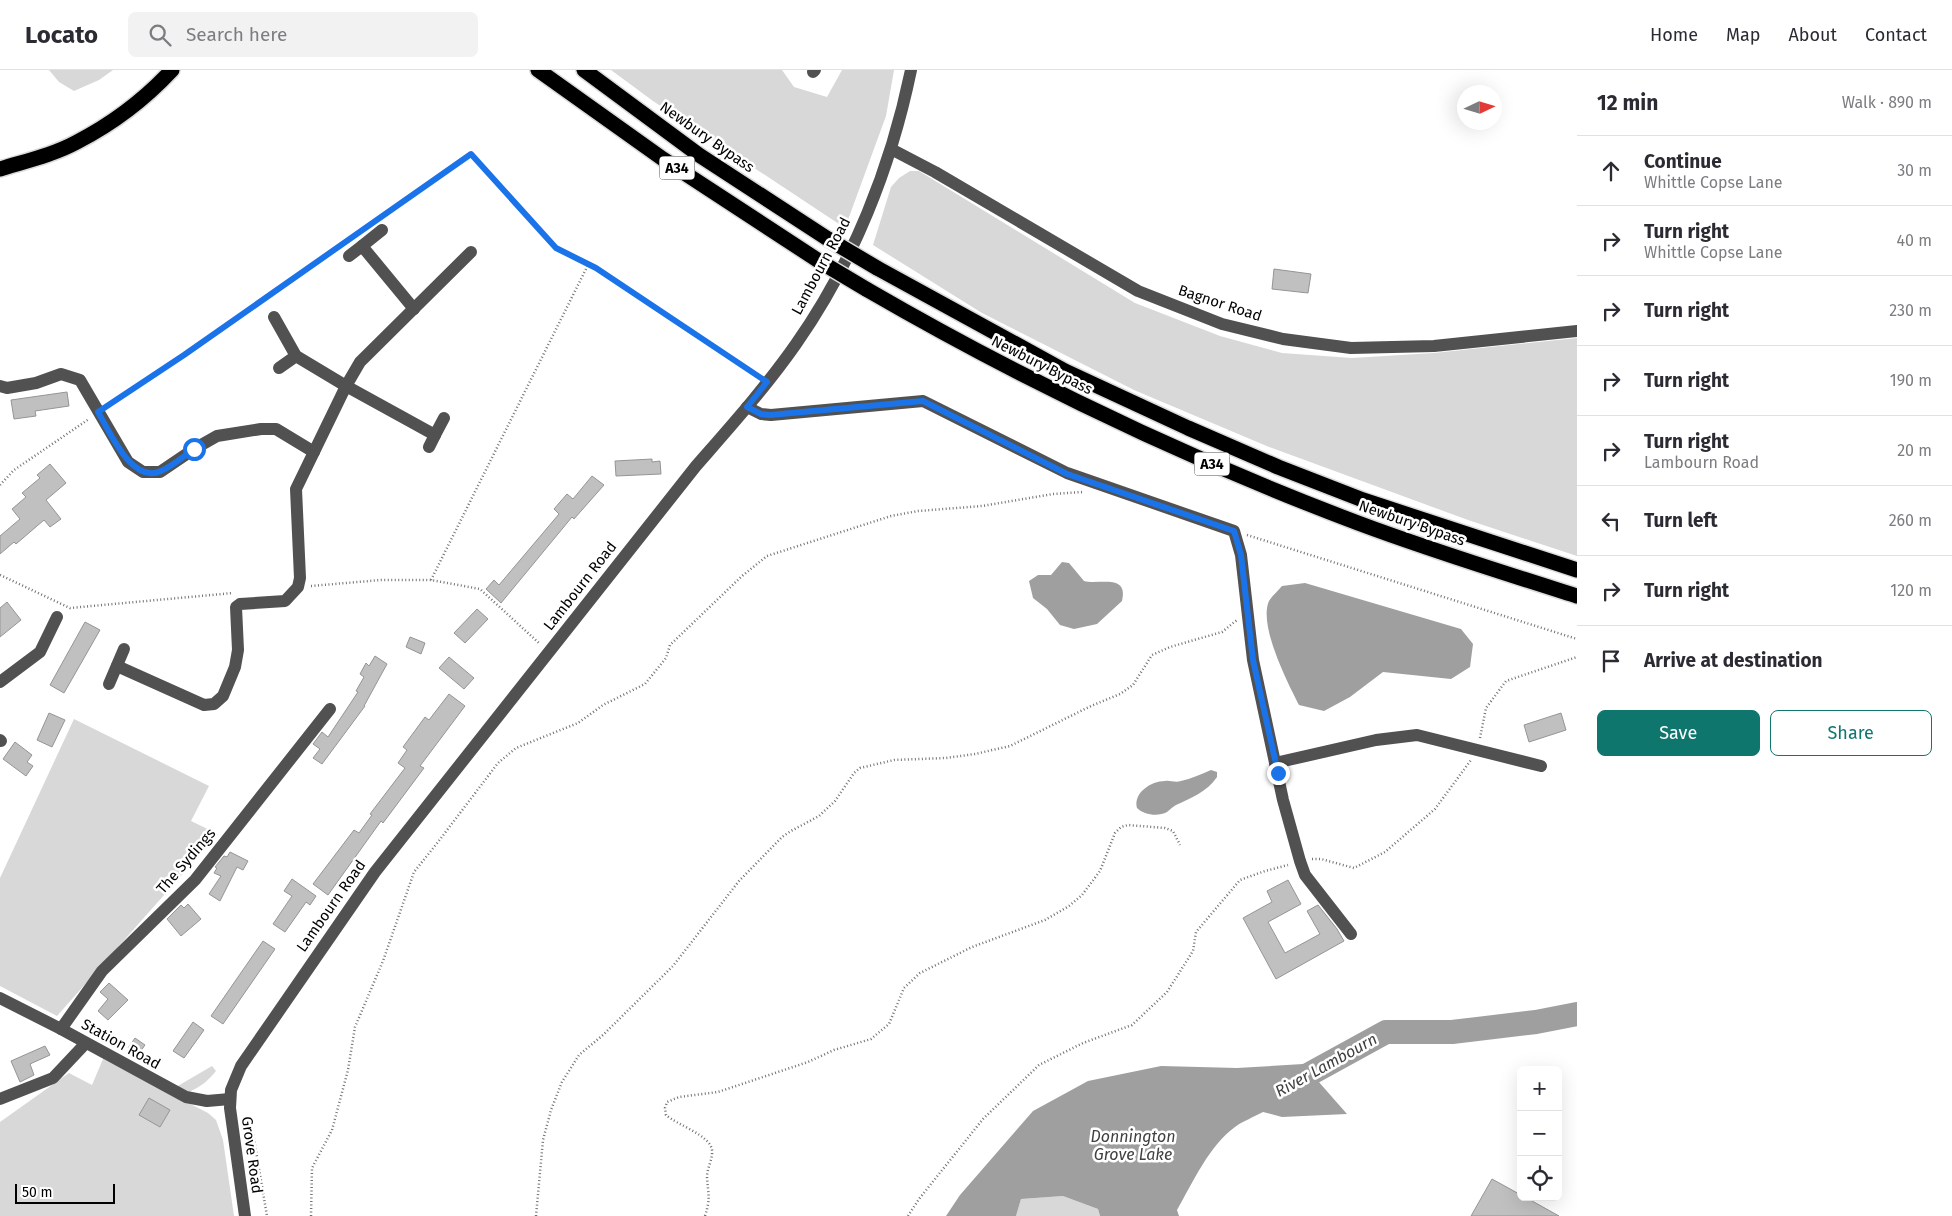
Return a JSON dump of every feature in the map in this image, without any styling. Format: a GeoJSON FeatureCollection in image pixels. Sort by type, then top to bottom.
{"type":"FeatureCollection","features":[{"type":"Feature","properties":{"kind":"highway"},"geometry":{"type":"LineString","coordinates":[[0,169],[44,156],[76,143],[100,129],[147,95],[172,70]]}},
{"type":"Feature","properties":{"kind":"highway","name":"Newbury Bypass"},"geometry":{"type":"LineString","coordinates":[[538,70],[663,159],[819,261],[964,345],[1048,388],[1155,439],[1241,477],[1419,545],[1577,596]]}},
{"type":"Feature","properties":{"kind":"highway","name":"Newbury Bypass"},"geometry":{"type":"LineString","coordinates":[[584,70],[699,155],[828,238],[877,268],[1065,371],[1224,444],[1363,500],[1416,519],[1577,570]]}},
{"type":"Feature","properties":{"kind":"street","name":"Lambourn Road"},"geometry":{"type":"LineString","coordinates":[[230,1099],[235,1078],[241,1066],[375,872],[696,466],[747,407],[796,344],[823,302],[866,217],[891,148],[911,70]]}},
{"type":"Feature","properties":{"kind":"street","name":"Bagnor Road"},"geometry":{"type":"LineString","coordinates":[[891,148],[1138,291],[1222,324],[1283,339],[1351,348],[1434,346],[1577,330]]}},
{"type":"Feature","properties":{"kind":"street"},"geometry":{"type":"LineString","coordinates":[[348,256],[362,246],[378,225]]}},
{"type":"Feature","properties":{"kind":"street"},"geometry":{"type":"LineString","coordinates":[[362,246],[414,309]]}},
{"type":"Feature","properties":{"kind":"street"},"geometry":{"type":"LineString","coordinates":[[118,666],[204,705],[214,704],[223,696],[235,667],[238,650],[236,607],[240,604],[285,600],[298,587],[300,578],[296,489],[346,386],[360,362],[471,252]]}},
{"type":"Feature","properties":{"kind":"street"},"geometry":{"type":"LineString","coordinates":[[274,318],[296,356],[346,386],[435,434]]}},
{"type":"Feature","properties":{"kind":"street"},"geometry":{"type":"LineString","coordinates":[[279,368],[296,356]]}},
{"type":"Feature","properties":{"kind":"street"},"geometry":{"type":"LineString","coordinates":[[0,386],[7,388],[36,383],[61,374],[80,380],[128,462],[143,472],[160,472],[217,436],[262,428],[276,429],[314,452]]}},
{"type":"Feature","properties":{"kind":"street"},"geometry":{"type":"LineString","coordinates":[[747,407],[761,414],[770,415],[923,401],[1067,474],[1234,531],[1241,555],[1253,660],[1275,763],[1300,861],[1305,875],[1351,934]]}},
{"type":"Feature","properties":{"kind":"street"},"geometry":{"type":"LineString","coordinates":[[429,447],[444,418]]}},
{"type":"Feature","properties":{"kind":"street"},"geometry":{"type":"LineString","coordinates":[[0,682],[40,652],[57,616]]}},
{"type":"Feature","properties":{"kind":"street"},"geometry":{"type":"LineString","coordinates":[[109,684],[124,649]]}},
{"type":"Feature","properties":{"kind":"street","name":"The Sydings"},"geometry":{"type":"LineString","coordinates":[[61,1029],[102,971],[195,880],[330,708]]}},
{"type":"Feature","properties":{"kind":"street"},"geometry":{"type":"LineString","coordinates":[[1275,763],[1376,740],[1416,735],[1541,766]]}},
{"type":"Feature","properties":{"kind":"street","name":"Station Road"},"geometry":{"type":"LineString","coordinates":[[0,998],[186,1097],[207,1100],[230,1099]]}},
{"type":"Feature","properties":{"kind":"street"},"geometry":{"type":"LineString","coordinates":[[0,1099],[53,1078],[86,1044]]}},
{"type":"Feature","properties":{"kind":"street","name":"Grove Road"},"geometry":{"type":"LineString","coordinates":[[230,1099],[230,1122],[245,1216]]}},
{"type":"Feature","properties":{"kind":"path"},"geometry":{"type":"LineString","coordinates":[[378,225],[471,154],[556,248],[588,266],[596,268],[767,382]]}},
{"type":"Feature","properties":{"kind":"path"},"geometry":{"type":"LineString","coordinates":[[0,485],[14,470],[192,350],[343,243]]}},
{"type":"Feature","properties":{"kind":"path"},"geometry":{"type":"LineString","coordinates":[[431,580],[588,266]]}},
{"type":"Feature","properties":{"kind":"path"},"geometry":{"type":"LineString","coordinates":[[311,1216],[312,1168],[332,1130],[348,1070],[355,1027],[383,961],[414,872],[498,762],[516,748],[578,723],[603,705],[645,684],[666,658],[670,645],[742,576],[767,556],[891,516],[918,511],[982,506],[1053,494],[1090,492]]}},
{"type":"Feature","properties":{"kind":"path"},"geometry":{"type":"LineString","coordinates":[[1234,531],[1577,639]]}},
{"type":"Feature","properties":{"kind":"path"},"geometry":{"type":"LineString","coordinates":[[536,1216],[543,1140],[551,1110],[562,1082],[579,1055],[603,1035],[673,966],[739,882],[782,837],[819,816],[835,801],[854,773],[860,768],[894,760],[946,758],[1010,746],[1091,706],[1120,694],[1133,685],[1152,655],[1170,647],[1222,632],[1239,618]]}},
{"type":"Feature","properties":{"kind":"path"},"geometry":{"type":"LineString","coordinates":[[908,1216],[919,1199],[983,1119],[1039,1065],[1083,1043],[1132,1025],[1167,992],[1193,951],[1196,932],[1240,880],[1264,870],[1300,861],[1321,859],[1354,868],[1385,852],[1435,809],[1478,751],[1486,708],[1506,681],[1577,657]]}},
{"type":"Feature","properties":{"kind":"path"},"geometry":{"type":"LineString","coordinates":[[704,1216],[709,1203],[707,1177],[712,1150],[709,1143],[703,1137],[666,1114],[667,1102],[679,1097],[718,1092],[808,1062],[834,1050],[871,1039],[889,1024],[904,988],[920,973],[972,948],[1045,920],[1069,906],[1082,895],[1100,871],[1116,833],[1121,827],[1128,825],[1165,828],[1173,831],[1180,845]]}},
{"type":"Feature","properties":{"kind":"path"},"geometry":{"type":"LineString","coordinates":[[230,1122],[253,1133],[267,1216]]}},
{"type":"Feature","properties":{"kind":"shaded area"},"geometry":{"type":"Polygon","coordinates":[[[49,70],[113,70],[99,80],[74,91],[59,82],[49,70]]]}},
{"type":"Feature","properties":{"kind":"shaded area"},"geometry":{"type":"Polygon","coordinates":[[[611,70],[782,70],[794,87],[827,97],[842,70],[894,70],[886,116],[845,228],[653,101],[611,70]]]}},
{"type":"Feature","properties":{"kind":"shaded area"},"geometry":{"type":"Polygon","coordinates":[[[910,171],[919,171],[1135,303],[1220,336],[1282,353],[1352,358],[1434,353],[1577,338],[1577,556],[1468,520],[1269,447],[1134,390],[982,313],[873,245],[891,187],[899,178],[910,171]]]}},
{"type":"Feature","properties":{"kind":"shaded area"},"geometry":{"type":"Polygon","coordinates":[[[74,719],[209,786],[191,821],[218,834],[57,1016],[0,986],[0,878],[74,719]]]}},
{"type":"Feature","properties":{"kind":"shaded area"},"geometry":{"type":"Polygon","coordinates":[[[103,1059],[208,1113],[216,1120],[223,1140],[234,1216],[0,1216],[0,1122],[69,1073],[92,1085],[103,1059]]]}},
{"type":"Feature","properties":{"kind":"shaded area"},"geometry":{"type":"Polygon","coordinates":[[[212,1066],[216,1071],[197,1088],[189,1092],[176,1087],[212,1066]]]}},
{"type":"Feature","properties":{"kind":"shaded area"},"geometry":{"type":"Polygon","coordinates":[[[1063,1196],[1098,1209],[1100,1216],[1016,1216],[1021,1199],[1063,1196]]]}},
{"type":"Feature","properties":{"kind":"water"},"geometry":{"type":"Polygon","coordinates":[[[1062,562],[1069,563],[1084,581],[1117,583],[1123,592],[1122,601],[1097,624],[1074,629],[1060,625],[1047,609],[1033,598],[1029,581],[1038,575],[1051,575],[1062,562]]]}},
{"type":"Feature","properties":{"kind":"water"},"geometry":{"type":"Polygon","coordinates":[[[1305,583],[1461,629],[1473,644],[1470,667],[1451,679],[1383,672],[1350,697],[1324,711],[1299,705],[1276,654],[1271,639],[1267,611],[1269,601],[1282,586],[1305,583]]]}},
{"type":"Feature","properties":{"kind":"water"},"geometry":{"type":"Polygon","coordinates":[[[1211,770],[1217,772],[1217,777],[1208,787],[1167,812],[1151,814],[1137,808],[1136,803],[1140,793],[1154,783],[1177,782],[1211,770]]]}},
{"type":"Feature","properties":{"kind":"water","name":"Donnington Grove Lake"},"geometry":{"type":"Polygon","coordinates":[[[1303,1064],[1347,1114],[1282,1117],[1263,1112],[1238,1125],[1209,1154],[1177,1210],[1179,1216],[1100,1216],[1098,1209],[1063,1196],[1021,1199],[1016,1216],[946,1216],[960,1195],[1033,1111],[1088,1081],[1161,1066],[1237,1068],[1303,1064]]]}},
{"type":"Feature","properties":{"kind":"building"},"geometry":{"type":"Polygon","coordinates":[[[1274,269],[1311,274],[1308,293],[1272,289],[1274,269]]]}},
{"type":"Feature","properties":{"kind":"building"},"geometry":{"type":"Polygon","coordinates":[[[67,392],[69,406],[35,411],[36,416],[14,419],[11,400],[67,392]]]}},
{"type":"Feature","properties":{"kind":"building"},"geometry":{"type":"Polygon","coordinates":[[[652,459],[652,462],[660,461],[661,474],[616,476],[615,461],[652,459]]]}},
{"type":"Feature","properties":{"kind":"building"},"geometry":{"type":"Polygon","coordinates":[[[50,464],[66,483],[46,500],[61,519],[50,527],[44,520],[16,544],[14,542],[0,554],[0,536],[20,519],[12,509],[26,497],[22,493],[40,478],[37,475],[50,464]]]}},
{"type":"Feature","properties":{"kind":"building"},"geometry":{"type":"Polygon","coordinates":[[[592,476],[604,485],[574,519],[572,517],[501,603],[486,589],[494,580],[499,585],[559,514],[554,509],[567,494],[573,499],[592,476]]]}},
{"type":"Feature","properties":{"kind":"building"},"geometry":{"type":"Polygon","coordinates":[[[7,602],[21,620],[0,637],[0,608],[7,602]]]}},
{"type":"Feature","properties":{"kind":"building"},"geometry":{"type":"Polygon","coordinates":[[[477,609],[488,619],[465,643],[454,633],[477,609]]]}},
{"type":"Feature","properties":{"kind":"building"},"geometry":{"type":"Polygon","coordinates":[[[85,622],[100,630],[64,693],[50,685],[85,622]]]}},
{"type":"Feature","properties":{"kind":"building"},"geometry":{"type":"Polygon","coordinates":[[[410,637],[425,643],[421,654],[406,647],[410,637]]]}},
{"type":"Feature","properties":{"kind":"building"},"geometry":{"type":"Polygon","coordinates":[[[375,656],[387,664],[365,706],[322,764],[313,758],[320,749],[313,744],[322,732],[328,737],[358,692],[356,691],[364,677],[360,674],[366,663],[369,666],[375,656]]]}},
{"type":"Feature","properties":{"kind":"building"},"geometry":{"type":"Polygon","coordinates":[[[449,657],[474,678],[464,689],[439,668],[449,657]]]}},
{"type":"Feature","properties":{"kind":"building"},"geometry":{"type":"Polygon","coordinates":[[[449,694],[465,706],[420,766],[424,768],[383,823],[381,821],[328,895],[313,884],[354,830],[359,833],[372,815],[370,814],[405,768],[398,763],[407,750],[403,747],[425,717],[429,720],[449,694]]]}},
{"type":"Feature","properties":{"kind":"building"},"geometry":{"type":"Polygon","coordinates":[[[49,713],[65,720],[52,747],[37,740],[49,713]]]}},
{"type":"Feature","properties":{"kind":"building"},"geometry":{"type":"Polygon","coordinates":[[[1561,713],[1566,730],[1529,742],[1524,725],[1561,713]]]}},
{"type":"Feature","properties":{"kind":"building"},"geometry":{"type":"Polygon","coordinates":[[[15,742],[32,755],[27,762],[33,766],[26,776],[3,759],[15,742]]]}},
{"type":"Feature","properties":{"kind":"building"},"geometry":{"type":"Polygon","coordinates":[[[230,852],[248,861],[243,870],[237,867],[220,901],[209,894],[221,876],[214,873],[217,868],[215,867],[230,852]]]}},
{"type":"Feature","properties":{"kind":"building"},"geometry":{"type":"Polygon","coordinates":[[[292,879],[316,896],[310,905],[306,902],[285,932],[273,924],[292,896],[284,891],[292,879]]]}},
{"type":"Feature","properties":{"kind":"building"},"geometry":{"type":"Polygon","coordinates":[[[1288,880],[1301,904],[1268,922],[1285,953],[1320,934],[1307,911],[1318,905],[1344,941],[1276,979],[1243,918],[1272,902],[1267,891],[1288,880]]]}},
{"type":"Feature","properties":{"kind":"building"},"geometry":{"type":"Polygon","coordinates":[[[188,904],[201,919],[181,936],[167,919],[181,905],[184,908],[188,904]]]}},
{"type":"Feature","properties":{"kind":"building"},"geometry":{"type":"Polygon","coordinates":[[[263,941],[275,949],[223,1024],[211,1016],[263,941]]]}},
{"type":"Feature","properties":{"kind":"building"},"geometry":{"type":"Polygon","coordinates":[[[109,983],[128,1000],[108,1020],[98,1011],[108,999],[100,992],[109,983]]]}},
{"type":"Feature","properties":{"kind":"building"},"geometry":{"type":"Polygon","coordinates":[[[193,1022],[204,1030],[184,1058],[173,1051],[193,1022]]]}},
{"type":"Feature","properties":{"kind":"building"},"geometry":{"type":"Polygon","coordinates":[[[135,1038],[145,1045],[138,1055],[128,1048],[135,1038]]]}},
{"type":"Feature","properties":{"kind":"building"},"geometry":{"type":"Polygon","coordinates":[[[45,1046],[50,1055],[30,1064],[34,1075],[20,1082],[11,1061],[45,1046]]]}},
{"type":"Feature","properties":{"kind":"building"},"geometry":{"type":"Polygon","coordinates":[[[149,1098],[170,1110],[160,1127],[139,1115],[149,1098]]]}},
{"type":"Feature","properties":{"kind":"building"},"geometry":{"type":"Polygon","coordinates":[[[1492,1179],[1517,1193],[1517,1201],[1532,1201],[1559,1216],[1471,1216],[1492,1179]]]}},
{"type":"Feature","properties":{"kind":"waterway","name":"River Lambourn"},"geometry":{"type":"LineString","coordinates":[[1284,1088],[1386,1032],[1452,1032],[1536,1022],[1577,1014]]}},
{"type":"Feature","properties":{"kind":"route"},"geometry":{"type":"LineString","coordinates":[[194,449],[160,472],[143,472],[128,462],[98,412],[184,355],[471,154],[556,248],[588,266],[596,268],[767,382],[747,407],[761,414],[770,415],[923,401],[1067,474],[1234,531],[1241,555],[1253,660],[1278,773]]}}]}
